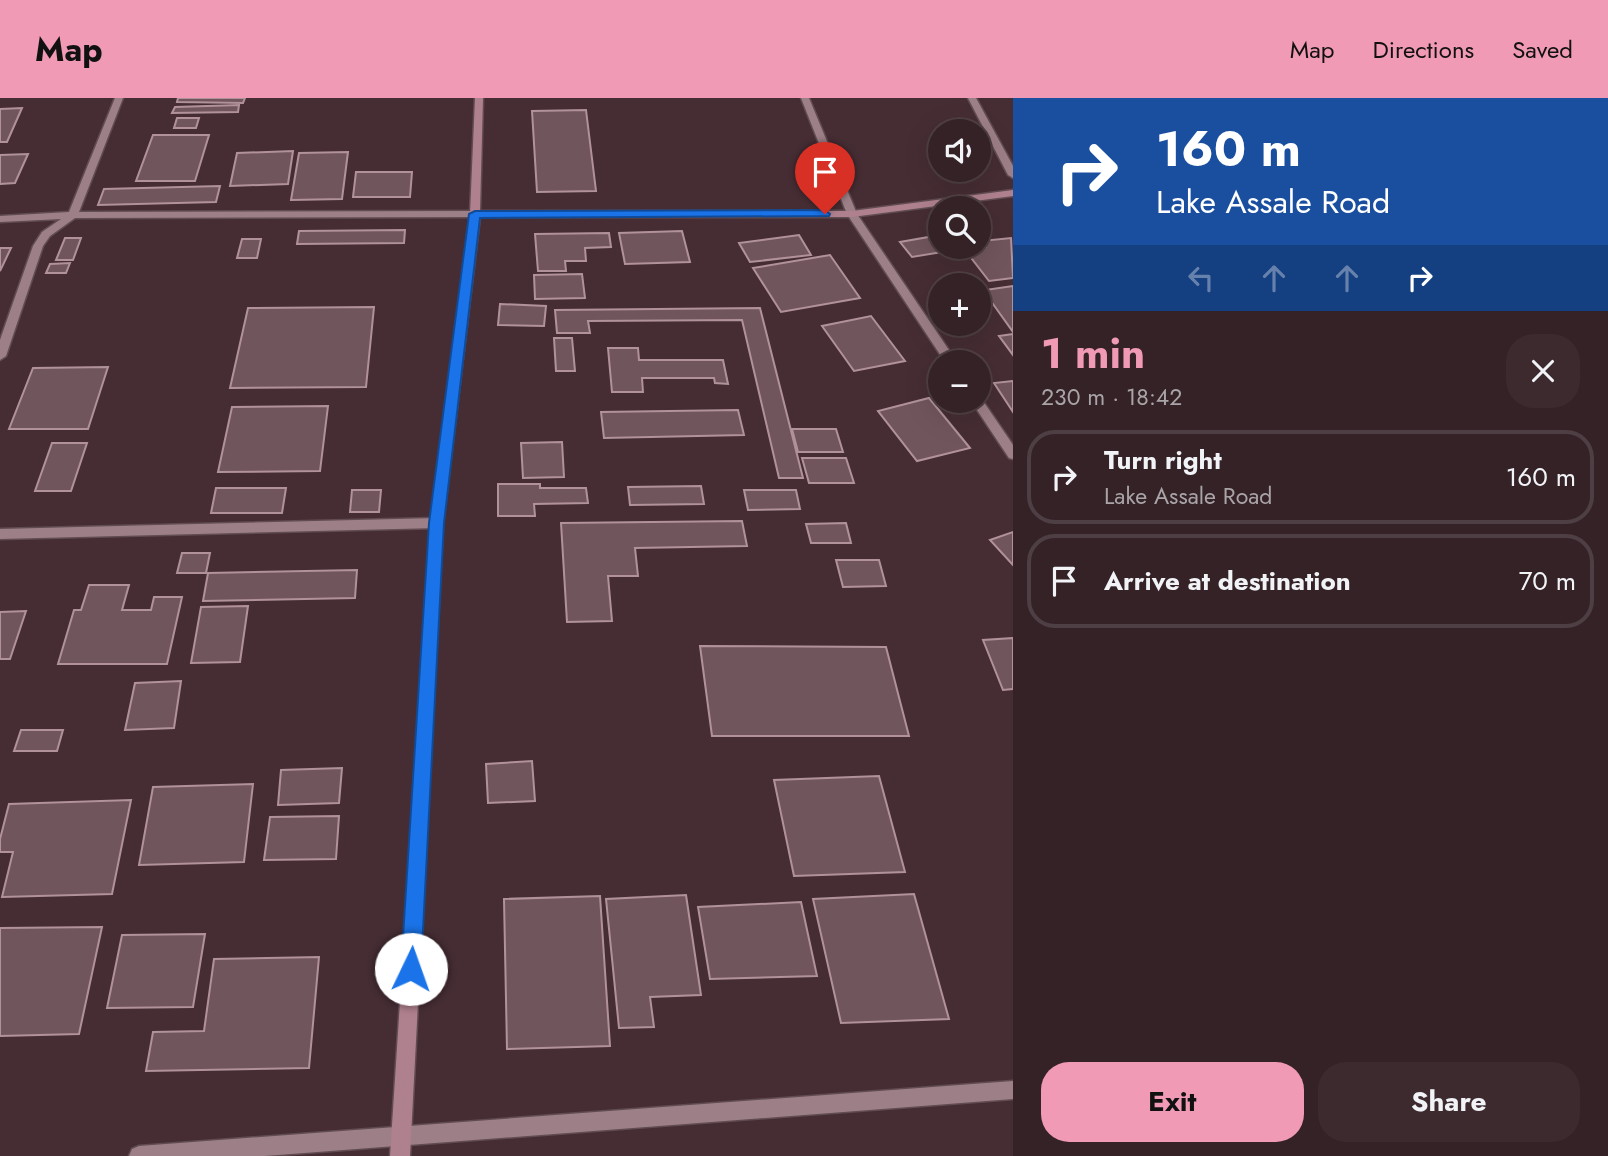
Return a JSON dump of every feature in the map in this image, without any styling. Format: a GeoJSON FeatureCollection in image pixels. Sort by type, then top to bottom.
{"type":"FeatureCollection","features":[{"type":"Feature","properties":{"kind":"main road"},"geometry":{"type":"LineString","coordinates":[[400,1156],[437,523],[475,214],[479,98]]}},
{"type":"Feature","properties":{"kind":"main road"},"geometry":{"type":"LineString","coordinates":[[475,214],[852,214],[1013,193]]}},
{"type":"Feature","properties":{"kind":"street"},"geometry":{"type":"LineString","coordinates":[[0,356],[38,246],[46,234],[73,215],[119,98]]}},
{"type":"Feature","properties":{"kind":"street"},"geometry":{"type":"LineString","coordinates":[[804,98],[852,214],[943,350]]}},
{"type":"Feature","properties":{"kind":"street"},"geometry":{"type":"LineString","coordinates":[[972,98],[1013,176]]}},
{"type":"Feature","properties":{"kind":"street"},"geometry":{"type":"LineString","coordinates":[[0,219],[73,215],[475,214]]}},
{"type":"Feature","properties":{"kind":"street"},"geometry":{"type":"LineString","coordinates":[[985,413],[1013,455]]}},
{"type":"Feature","properties":{"kind":"street"},"geometry":{"type":"LineString","coordinates":[[0,534],[437,523]]}},
{"type":"Feature","properties":{"kind":"street"},"geometry":{"type":"LineString","coordinates":[[139,1156],[1013,1090]]}},
{"type":"Feature","properties":{"kind":"building"},"geometry":{"type":"Polygon","coordinates":[[[178,98],[245,98],[243,103],[177,102],[178,98]]]}},
{"type":"Feature","properties":{"kind":"building"},"geometry":{"type":"Polygon","coordinates":[[[239,105],[238,112],[172,113],[175,107],[239,105]]]}},
{"type":"Feature","properties":{"kind":"building"},"geometry":{"type":"Polygon","coordinates":[[[22,108],[7,142],[0,142],[0,109],[22,108]]]}},
{"type":"Feature","properties":{"kind":"building"},"geometry":{"type":"Polygon","coordinates":[[[586,110],[596,191],[537,192],[532,111],[586,110]]]}},
{"type":"Feature","properties":{"kind":"building"},"geometry":{"type":"Polygon","coordinates":[[[177,118],[199,118],[196,128],[174,128],[177,118]]]}},
{"type":"Feature","properties":{"kind":"building"},"geometry":{"type":"Polygon","coordinates":[[[153,135],[209,135],[195,181],[136,181],[153,135]]]}},
{"type":"Feature","properties":{"kind":"building"},"geometry":{"type":"Polygon","coordinates":[[[293,151],[288,184],[230,186],[237,153],[293,151]]]}},
{"type":"Feature","properties":{"kind":"building"},"geometry":{"type":"Polygon","coordinates":[[[348,152],[342,199],[291,200],[299,153],[348,152]]]}},
{"type":"Feature","properties":{"kind":"building"},"geometry":{"type":"Polygon","coordinates":[[[28,154],[15,183],[0,184],[0,155],[28,154]]]}},
{"type":"Feature","properties":{"kind":"building"},"geometry":{"type":"Polygon","coordinates":[[[356,172],[412,172],[410,197],[353,197],[356,172]]]}},
{"type":"Feature","properties":{"kind":"building"},"geometry":{"type":"Polygon","coordinates":[[[220,186],[216,202],[98,205],[104,189],[220,186]]]}},
{"type":"Feature","properties":{"kind":"building"},"geometry":{"type":"Polygon","coordinates":[[[405,230],[404,243],[297,244],[299,231],[405,230]]]}},
{"type":"Feature","properties":{"kind":"building"},"geometry":{"type":"Polygon","coordinates":[[[682,231],[690,262],[625,264],[619,233],[682,231]]]}},
{"type":"Feature","properties":{"kind":"building"},"geometry":{"type":"Polygon","coordinates":[[[609,233],[611,247],[585,248],[586,261],[565,261],[566,271],[538,271],[535,234],[609,233]]]}},
{"type":"Feature","properties":{"kind":"building"},"geometry":{"type":"Polygon","coordinates":[[[799,235],[811,255],[750,262],[739,243],[799,235]]]}},
{"type":"Feature","properties":{"kind":"building"},"geometry":{"type":"Polygon","coordinates":[[[928,237],[928,254],[912,257],[900,242],[928,237]]]}},
{"type":"Feature","properties":{"kind":"building"},"geometry":{"type":"Polygon","coordinates":[[[65,238],[81,238],[73,260],[56,260],[65,238]]]}},
{"type":"Feature","properties":{"kind":"building"},"geometry":{"type":"Polygon","coordinates":[[[1011,238],[1013,278],[991,281],[991,273],[983,273],[972,259],[991,259],[991,240],[1011,238]]]}},
{"type":"Feature","properties":{"kind":"building"},"geometry":{"type":"Polygon","coordinates":[[[242,239],[261,239],[257,258],[237,258],[242,239]]]}},
{"type":"Feature","properties":{"kind":"building"},"geometry":{"type":"Polygon","coordinates":[[[0,248],[11,248],[0,271],[0,248]]]}},
{"type":"Feature","properties":{"kind":"building"},"geometry":{"type":"Polygon","coordinates":[[[830,255],[860,298],[781,312],[753,268],[830,255]]]}},
{"type":"Feature","properties":{"kind":"building"},"geometry":{"type":"Polygon","coordinates":[[[70,263],[66,273],[46,273],[50,264],[70,263]]]}},
{"type":"Feature","properties":{"kind":"building"},"geometry":{"type":"Polygon","coordinates":[[[582,274],[585,298],[535,299],[534,275],[582,274]]]}},
{"type":"Feature","properties":{"kind":"building"},"geometry":{"type":"Polygon","coordinates":[[[1013,286],[1013,332],[991,304],[991,289],[1013,286]]]}},
{"type":"Feature","properties":{"kind":"building"},"geometry":{"type":"Polygon","coordinates":[[[500,304],[546,306],[544,326],[498,325],[500,304]]]}},
{"type":"Feature","properties":{"kind":"building"},"geometry":{"type":"Polygon","coordinates":[[[374,307],[366,387],[230,388],[248,308],[374,307]]]}},
{"type":"Feature","properties":{"kind":"building"},"geometry":{"type":"Polygon","coordinates":[[[760,308],[803,478],[779,478],[742,320],[588,321],[590,333],[557,333],[555,310],[760,308]]]}},
{"type":"Feature","properties":{"kind":"building"},"geometry":{"type":"Polygon","coordinates":[[[871,316],[905,361],[854,371],[822,326],[871,316]]]}},
{"type":"Feature","properties":{"kind":"building"},"geometry":{"type":"Polygon","coordinates":[[[1013,334],[1013,355],[999,336],[1013,334]]]}},
{"type":"Feature","properties":{"kind":"building"},"geometry":{"type":"Polygon","coordinates":[[[554,338],[572,338],[575,371],[556,371],[554,338]]]}},
{"type":"Feature","properties":{"kind":"building"},"geometry":{"type":"Polygon","coordinates":[[[608,348],[638,348],[639,360],[723,360],[728,384],[715,383],[714,378],[642,378],[643,392],[612,392],[608,348]]]}},
{"type":"Feature","properties":{"kind":"building"},"geometry":{"type":"Polygon","coordinates":[[[108,367],[88,429],[9,429],[33,368],[108,367]]]}},
{"type":"Feature","properties":{"kind":"building"},"geometry":{"type":"Polygon","coordinates":[[[1013,381],[1013,412],[994,383],[1013,381]]]}},
{"type":"Feature","properties":{"kind":"building"},"geometry":{"type":"Polygon","coordinates":[[[928,398],[928,413],[941,413],[970,448],[917,461],[878,411],[928,398]]]}},
{"type":"Feature","properties":{"kind":"building"},"geometry":{"type":"Polygon","coordinates":[[[328,406],[320,471],[218,472],[232,407],[328,406]]]}},
{"type":"Feature","properties":{"kind":"building"},"geometry":{"type":"Polygon","coordinates":[[[738,410],[744,435],[604,438],[601,412],[738,410]]]}},
{"type":"Feature","properties":{"kind":"building"},"geometry":{"type":"Polygon","coordinates":[[[792,429],[836,429],[843,452],[798,452],[792,429]]]}},
{"type":"Feature","properties":{"kind":"building"},"geometry":{"type":"Polygon","coordinates":[[[562,442],[564,477],[523,478],[521,443],[562,442]]]}},
{"type":"Feature","properties":{"kind":"building"},"geometry":{"type":"Polygon","coordinates":[[[52,443],[87,443],[71,491],[35,491],[52,443]]]}},
{"type":"Feature","properties":{"kind":"building"},"geometry":{"type":"Polygon","coordinates":[[[802,458],[846,458],[854,483],[809,483],[802,458]]]}},
{"type":"Feature","properties":{"kind":"building"},"geometry":{"type":"Polygon","coordinates":[[[498,484],[586,488],[588,503],[534,504],[535,516],[498,516],[498,484]]]}},
{"type":"Feature","properties":{"kind":"building"},"geometry":{"type":"Polygon","coordinates":[[[701,486],[704,504],[630,505],[628,487],[701,486]]]}},
{"type":"Feature","properties":{"kind":"building"},"geometry":{"type":"Polygon","coordinates":[[[216,488],[286,488],[282,513],[211,513],[216,488]]]}},
{"type":"Feature","properties":{"kind":"building"},"geometry":{"type":"Polygon","coordinates":[[[352,490],[381,490],[379,512],[350,512],[352,490]]]}},
{"type":"Feature","properties":{"kind":"building"},"geometry":{"type":"Polygon","coordinates":[[[744,490],[796,490],[800,509],[748,510],[744,490]]]}},
{"type":"Feature","properties":{"kind":"building"},"geometry":{"type":"Polygon","coordinates":[[[742,521],[747,546],[635,548],[638,576],[608,576],[612,621],[567,622],[561,523],[742,521]]]}},
{"type":"Feature","properties":{"kind":"building"},"geometry":{"type":"Polygon","coordinates":[[[846,523],[851,543],[811,543],[806,524],[846,523]]]}},
{"type":"Feature","properties":{"kind":"building"},"geometry":{"type":"Polygon","coordinates":[[[1013,532],[1013,565],[990,540],[1013,532]]]}},
{"type":"Feature","properties":{"kind":"building"},"geometry":{"type":"Polygon","coordinates":[[[182,553],[210,553],[206,573],[177,573],[182,553]]]}},
{"type":"Feature","properties":{"kind":"building"},"geometry":{"type":"Polygon","coordinates":[[[836,560],[879,560],[886,586],[843,587],[836,560]]]}},
{"type":"Feature","properties":{"kind":"building"},"geometry":{"type":"Polygon","coordinates":[[[357,570],[355,598],[203,601],[208,573],[357,570]]]}},
{"type":"Feature","properties":{"kind":"building"},"geometry":{"type":"Polygon","coordinates":[[[89,585],[129,585],[122,610],[151,610],[154,597],[182,597],[167,664],[58,664],[74,610],[81,610],[89,585]]]}},
{"type":"Feature","properties":{"kind":"building"},"geometry":{"type":"Polygon","coordinates":[[[248,606],[240,662],[191,663],[201,607],[248,606]]]}},
{"type":"Feature","properties":{"kind":"building"},"geometry":{"type":"Polygon","coordinates":[[[26,611],[10,659],[0,659],[0,612],[26,611]]]}},
{"type":"Feature","properties":{"kind":"building"},"geometry":{"type":"Polygon","coordinates":[[[1013,638],[1013,689],[1003,690],[983,640],[1013,638]]]}},
{"type":"Feature","properties":{"kind":"building"},"geometry":{"type":"Polygon","coordinates":[[[700,646],[886,647],[909,736],[712,736],[700,646]]]}},
{"type":"Feature","properties":{"kind":"building"},"geometry":{"type":"Polygon","coordinates":[[[181,681],[174,728],[125,730],[135,683],[181,681]]]}},
{"type":"Feature","properties":{"kind":"building"},"geometry":{"type":"Polygon","coordinates":[[[21,730],[63,730],[57,751],[14,751],[21,730]]]}},
{"type":"Feature","properties":{"kind":"building"},"geometry":{"type":"Polygon","coordinates":[[[532,761],[535,801],[488,803],[486,764],[532,761]]]}},
{"type":"Feature","properties":{"kind":"building"},"geometry":{"type":"Polygon","coordinates":[[[342,768],[339,803],[278,805],[281,770],[342,768]]]}},
{"type":"Feature","properties":{"kind":"building"},"geometry":{"type":"Polygon","coordinates":[[[879,776],[905,872],[794,876],[774,780],[879,776]]]}},
{"type":"Feature","properties":{"kind":"building"},"geometry":{"type":"Polygon","coordinates":[[[253,784],[244,862],[139,865],[153,787],[253,784]]]}},
{"type":"Feature","properties":{"kind":"building"},"geometry":{"type":"Polygon","coordinates":[[[131,800],[112,894],[2,897],[13,852],[0,852],[0,839],[9,804],[131,800]]]}},
{"type":"Feature","properties":{"kind":"building"},"geometry":{"type":"Polygon","coordinates":[[[339,816],[336,859],[264,860],[270,817],[339,816]]]}},
{"type":"Feature","properties":{"kind":"building"},"geometry":{"type":"Polygon","coordinates":[[[914,894],[949,1019],[841,1023],[813,899],[914,894]]]}},
{"type":"Feature","properties":{"kind":"building"},"geometry":{"type":"Polygon","coordinates":[[[686,895],[701,995],[650,997],[654,1027],[619,1028],[606,899],[686,895]]]}},
{"type":"Feature","properties":{"kind":"building"},"geometry":{"type":"Polygon","coordinates":[[[600,896],[610,1046],[507,1049],[504,899],[600,896]]]}},
{"type":"Feature","properties":{"kind":"building"},"geometry":{"type":"Polygon","coordinates":[[[801,902],[817,976],[710,979],[698,907],[801,902]]]}},
{"type":"Feature","properties":{"kind":"building"},"geometry":{"type":"Polygon","coordinates":[[[102,927],[79,1034],[0,1036],[0,928],[102,927]]]}},
{"type":"Feature","properties":{"kind":"building"},"geometry":{"type":"Polygon","coordinates":[[[205,934],[193,1007],[107,1008],[122,935],[205,934]]]}},
{"type":"Feature","properties":{"kind":"building"},"geometry":{"type":"Polygon","coordinates":[[[319,957],[309,1068],[146,1071],[153,1032],[204,1031],[214,959],[319,957]]]}},
{"type":"Feature","properties":{"kind":"route"},"geometry":{"type":"LineString","coordinates":[[411,969],[437,523],[475,214],[825,214]]}}]}
